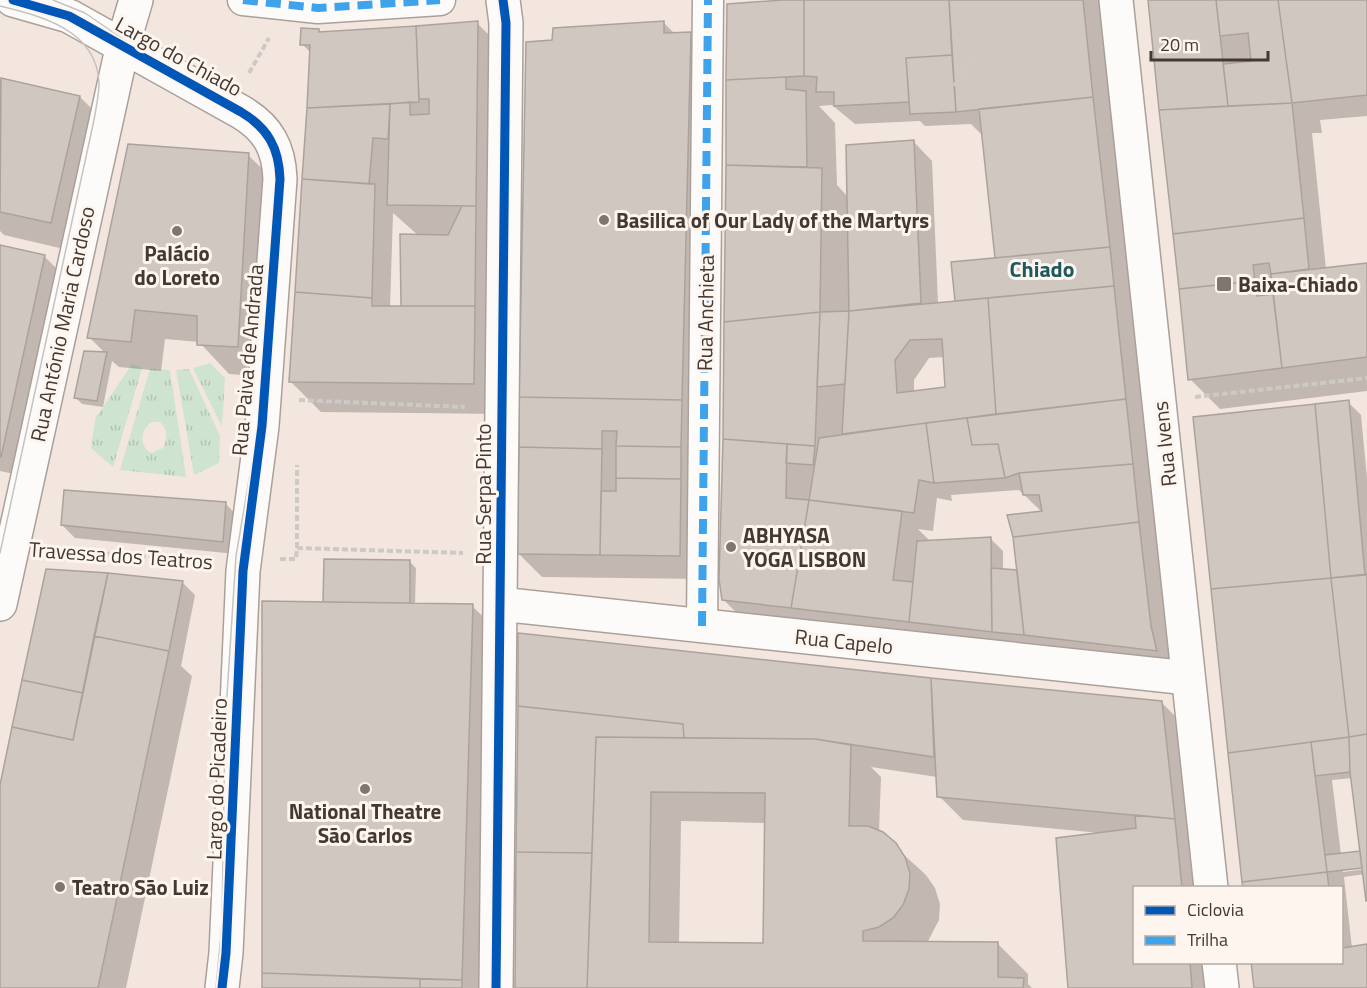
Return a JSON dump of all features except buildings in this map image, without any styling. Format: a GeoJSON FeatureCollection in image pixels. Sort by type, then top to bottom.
{"type":"FeatureCollection","features":[{"type":"Feature","properties":{"kind":"street","name":"Largo do Chiado"},"geometry":{"type":"LineString","coordinates":[[13,0],[69,16],[123,44],[258,122],[272,140],[277,153]]}},
{"type":"Feature","properties":{"kind":"street","name":"Largo do Chiado"},"geometry":{"type":"LineString","coordinates":[[123,44],[136,0]]}},
{"type":"Feature","properties":{"kind":"street"},"geometry":{"type":"LineString","coordinates":[[243,0],[318,8],[440,0]]}},
{"type":"Feature","properties":{"kind":"street","name":"Rua Serpa Pinto"},"geometry":{"type":"LineString","coordinates":[[496,988],[506,24],[503,0]]}},
{"type":"Feature","properties":{"kind":"street","name":"Rua Anchieta"},"geometry":{"type":"LineString","coordinates":[[702,626],[708,0]]}},
{"type":"Feature","properties":{"kind":"street","name":"Rua Ivens"},"geometry":{"type":"LineString","coordinates":[[1116,0],[1211,886]]}},
{"type":"Feature","properties":{"kind":"street","name":"Rua António Maria Cardoso"},"geometry":{"type":"LineString","coordinates":[[0,604],[123,44]]}},
{"type":"Feature","properties":{"kind":"street","name":"Rua Paiva de Andrada"},"geometry":{"type":"LineString","coordinates":[[230,566],[262,426],[280,179],[277,153]]}},
{"type":"Feature","properties":{"kind":"street","name":"Largo do Picadeiro"},"geometry":{"type":"LineString","coordinates":[[222,988],[226,953],[230,566]]}},
{"type":"Feature","properties":{"kind":"street","name":"Rua Capelo"},"geometry":{"type":"LineString","coordinates":[[500,604],[1188,678]]}},
{"type":"Feature","properties":{"kind":"street"},"geometry":{"type":"LineString","coordinates":[[1219,964],[1222,988]]}},
{"type":"Feature","properties":{"kind":"path"},"geometry":{"type":"LineString","coordinates":[[253,66],[274,28]]}},
{"type":"Feature","properties":{"kind":"path"},"geometry":{"type":"LineString","coordinates":[[954,86],[973,57]]}},
{"type":"Feature","properties":{"kind":"path"},"geometry":{"type":"LineString","coordinates":[[1159,401],[1367,378]]}},
{"type":"Feature","properties":{"kind":"path"},"geometry":{"type":"LineString","coordinates":[[297,411],[297,400],[474,408]]}},
{"type":"Feature","properties":{"kind":"path"},"geometry":{"type":"LineString","coordinates":[[273,559],[296,560],[297,457]]}},
{"type":"Feature","properties":{"kind":"path"},"geometry":{"type":"LineString","coordinates":[[297,548],[469,554]]}},
{"type":"Feature","properties":{"kind":"green space"},"geometry":{"type":"Polygon","coordinates":[[[210,363],[225,378],[222,427],[193,368],[210,363]]]}},
{"type":"Feature","properties":{"kind":"green space"},"geometry":{"type":"Polygon","coordinates":[[[132,364],[142,368],[113,467],[91,448],[95,419],[132,364]]]}},
{"type":"Feature","properties":{"kind":"green space"},"geometry":{"type":"Polygon","coordinates":[[[150,369],[170,370],[186,477],[120,470],[150,369]],[[152,422],[143,433],[144,446],[151,453],[163,448],[166,441],[166,431],[160,422],[152,422]]]}},
{"type":"Feature","properties":{"kind":"green space"},"geometry":{"type":"Polygon","coordinates":[[[189,369],[220,436],[219,463],[194,475],[176,370],[189,369]]]}},
{"type":"Feature","properties":{"kind":"tram line"},"geometry":{"type":"LineString","coordinates":[[53,0],[85,13],[158,63],[259,120],[278,148],[281,166],[270,357],[236,556],[225,726],[222,924],[216,988]]}},
{"type":"Feature","properties":{"kind":"tram line"},"geometry":{"type":"LineString","coordinates":[[0,6],[49,21],[78,38],[96,65],[99,83],[94,120],[0,553]]}},
{"type":"Feature","properties":{"kind":"marked path"},"geometry":{"type":"LineString","coordinates":[[243,0],[318,8],[440,0]]}},
{"type":"Feature","properties":{"kind":"marked path"},"geometry":{"type":"LineString","coordinates":[[702,626],[708,0]]}},
{"type":"Feature","properties":{"kind":"cycle path"},"geometry":{"type":"LineString","coordinates":[[13,0],[69,16],[241,112],[265,132],[277,158],[280,179],[262,426],[243,571],[226,953],[222,988]]}},
{"type":"Feature","properties":{"kind":"cycle path"},"geometry":{"type":"LineString","coordinates":[[496,988],[506,23],[503,0]]}},
{"type":"Feature","properties":{"kind":"place","name":"Basilica of Our Lady of the Martyrs"},"geometry":{"type":"Point","coordinates":[604,220]}},
{"type":"Feature","properties":{"kind":"place","name":"Palácio do Loreto"},"geometry":{"type":"Point","coordinates":[177,231]}},
{"type":"Feature","properties":{"kind":"place","name":"Baixa-Chiado"},"geometry":{"type":"Point","coordinates":[1224,284]}},
{"type":"Feature","properties":{"kind":"place","name":"ABHYASA YOGA LISBON"},"geometry":{"type":"Point","coordinates":[731,547]}},
{"type":"Feature","properties":{"kind":"place","name":"National Theatre São Carlos"},"geometry":{"type":"Point","coordinates":[365,789]}},
{"type":"Feature","properties":{"kind":"place","name":"Teatro São Luiz"},"geometry":{"type":"Point","coordinates":[60,887]}},
{"type":"Feature","properties":{"kind":"district","name":"Chiado"},"geometry":{"type":"Point","coordinates":[1042,269]}}]}
